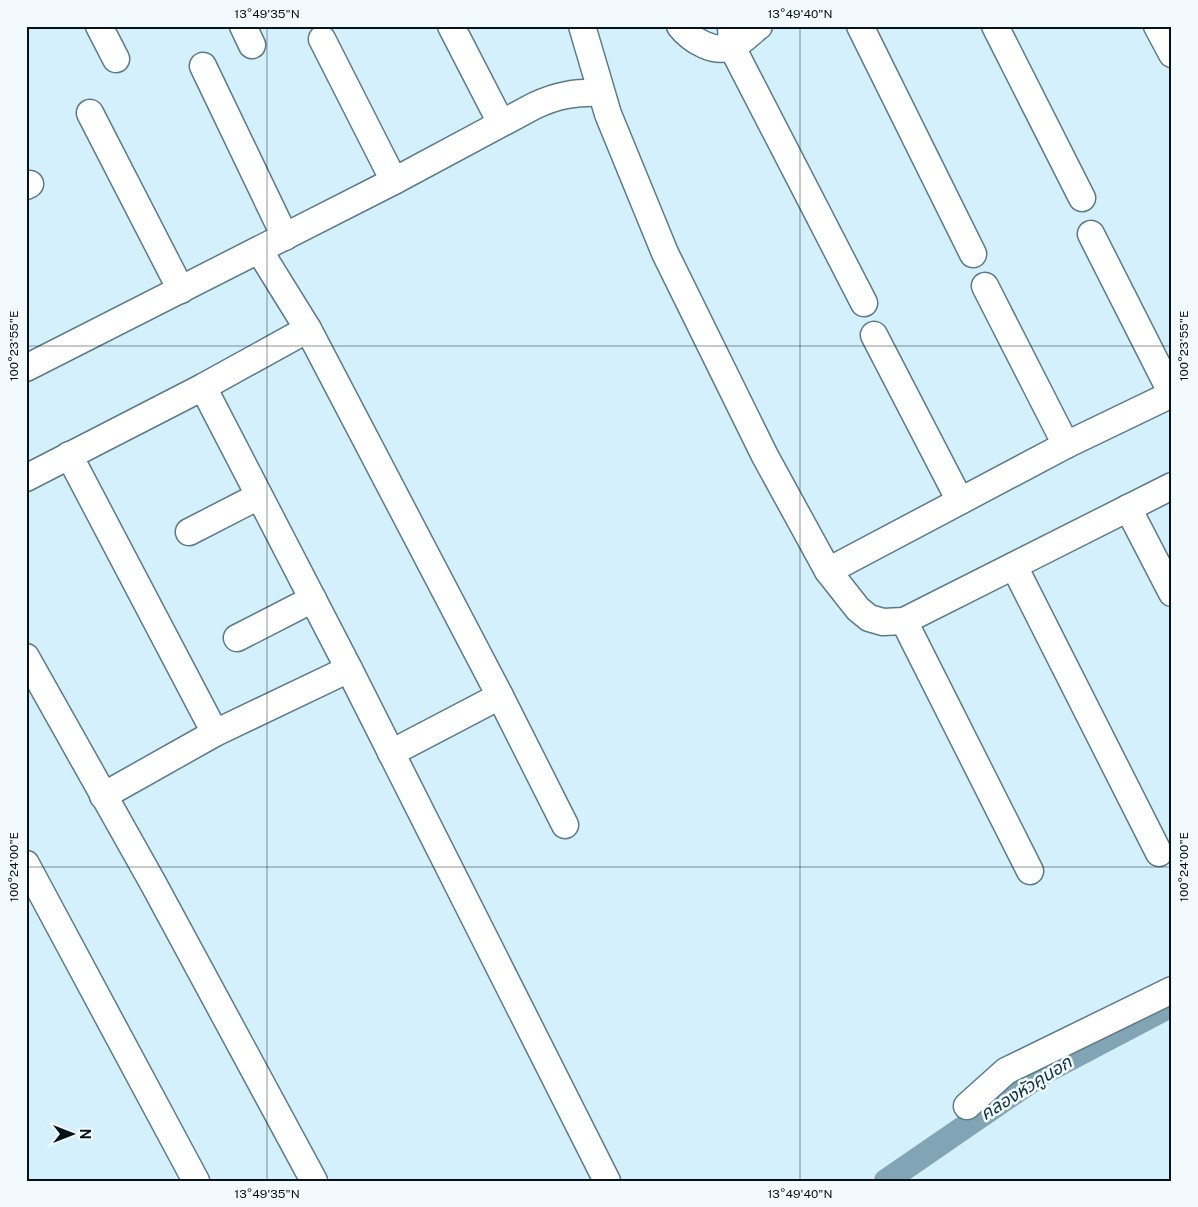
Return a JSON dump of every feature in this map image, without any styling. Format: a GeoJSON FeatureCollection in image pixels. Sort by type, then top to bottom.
{"type":"FeatureCollection","features":[{"type":"Feature","properties":{"kind":"street"},"geometry":{"type":"LineString","coordinates":[[100,26],[116,59]]}},
{"type":"Feature","properties":{"kind":"street"},"geometry":{"type":"LineString","coordinates":[[451,26],[501,122]]}},
{"type":"Feature","properties":{"kind":"street"},"geometry":{"type":"LineString","coordinates":[[582,26],[601,93],[665,253],[765,456],[828,571],[858,609],[869,618],[883,622],[904,621],[1172,486]]}},
{"type":"Feature","properties":{"kind":"street"},"geometry":{"type":"LineString","coordinates":[[680,26],[696,40],[712,48],[732,36],[759,26]]}},
{"type":"Feature","properties":{"kind":"street"},"geometry":{"type":"LineString","coordinates":[[860,26],[974,254]]}},
{"type":"Feature","properties":{"kind":"street"},"geometry":{"type":"LineString","coordinates":[[995,26],[1082,198]]}},
{"type":"Feature","properties":{"kind":"street"},"geometry":{"type":"LineString","coordinates":[[1157,26],[1172,54]]}},
{"type":"Feature","properties":{"kind":"street"},"geometry":{"type":"LineString","coordinates":[[732,36],[864,303]]}},
{"type":"Feature","properties":{"kind":"street"},"geometry":{"type":"LineString","coordinates":[[322,38],[394,181]]}},
{"type":"Feature","properties":{"kind":"street"},"geometry":{"type":"LineString","coordinates":[[203,66],[285,237]]}},
{"type":"Feature","properties":{"kind":"street"},"geometry":{"type":"LineString","coordinates":[[26,368],[394,181],[501,122],[555,96],[577,92],[601,93]]}},
{"type":"Feature","properties":{"kind":"street"},"geometry":{"type":"LineString","coordinates":[[90,113],[181,290]]}},
{"type":"Feature","properties":{"kind":"street"},"geometry":{"type":"LineString","coordinates":[[828,571],[1066,445],[1172,394],[1091,234]]}},
{"type":"Feature","properties":{"kind":"street"},"geometry":{"type":"LineString","coordinates":[[259,250],[308,329],[500,696],[565,825]]}},
{"type":"Feature","properties":{"kind":"street"},"geometry":{"type":"LineString","coordinates":[[985,286],[1066,445]]}},
{"type":"Feature","properties":{"kind":"street"},"geometry":{"type":"LineString","coordinates":[[26,478],[203,388],[308,329]]}},
{"type":"Feature","properties":{"kind":"street"},"geometry":{"type":"LineString","coordinates":[[874,335],[960,501]]}},
{"type":"Feature","properties":{"kind":"street"},"geometry":{"type":"LineString","coordinates":[[203,388],[349,669],[607,1181]]}},
{"type":"Feature","properties":{"kind":"street"},"geometry":{"type":"LineString","coordinates":[[69,455],[216,733]]}},
{"type":"Feature","properties":{"kind":"street"},"geometry":{"type":"LineString","coordinates":[[189,532],[259,496]]}},
{"type":"Feature","properties":{"kind":"street"},"geometry":{"type":"LineString","coordinates":[[1128,508],[1172,593]]}},
{"type":"Feature","properties":{"kind":"street"},"geometry":{"type":"LineString","coordinates":[[1014,566],[1159,854]]}},
{"type":"Feature","properties":{"kind":"street"},"geometry":{"type":"LineString","coordinates":[[237,638],[313,599]]}},
{"type":"Feature","properties":{"kind":"street"},"geometry":{"type":"LineString","coordinates":[[904,621],[1030,871]]}},
{"type":"Feature","properties":{"kind":"street"},"geometry":{"type":"LineString","coordinates":[[26,657],[157,891],[314,1181]]}},
{"type":"Feature","properties":{"kind":"street"},"geometry":{"type":"LineString","coordinates":[[103,796],[216,733],[349,669]]}},
{"type":"Feature","properties":{"kind":"street"},"geometry":{"type":"LineString","coordinates":[[391,753],[500,696]]}},
{"type":"Feature","properties":{"kind":"street"},"geometry":{"type":"LineString","coordinates":[[26,864],[196,1181]]}},
{"type":"Feature","properties":{"kind":"street"},"geometry":{"type":"LineString","coordinates":[[966,1106],[1006,1071],[1172,990]]}},
{"type":"Feature","properties":{"kind":"waterway","name":"คลองหัวคูนอก"},"geometry":{"type":"LineString","coordinates":[[886,1181],[1043,1073],[1172,1005]]}}]}
